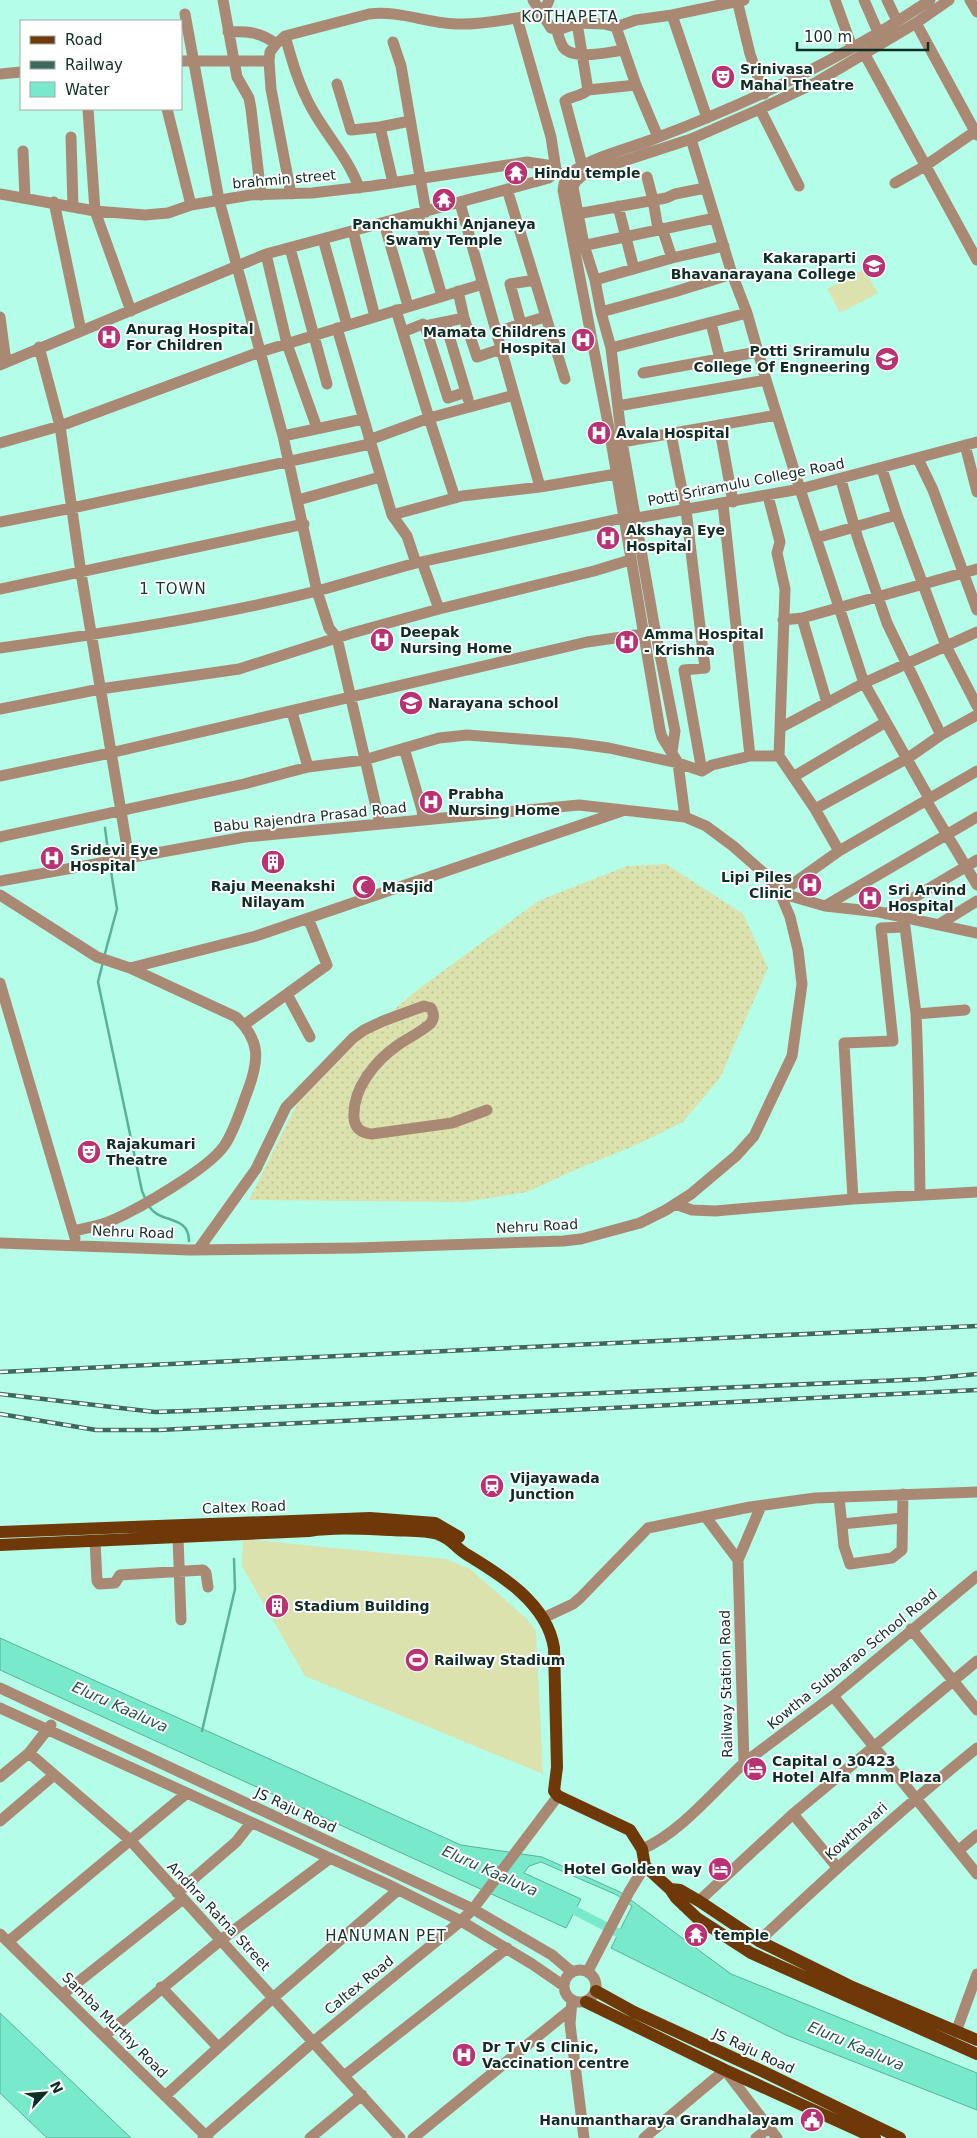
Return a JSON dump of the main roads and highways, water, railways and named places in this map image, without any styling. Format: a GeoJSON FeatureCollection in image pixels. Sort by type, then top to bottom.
{"type":"FeatureCollection","features":[{"type":"Feature","properties":{"kind":"main road","name":"Caltex Road"},"geometry":{"type":"LineString","coordinates":[[0,1532],[370,1518],[435,1523],[445,1527],[460,1539],[474,1557]]}},
{"type":"Feature","properties":{"kind":"main road","name":"Caltex Road"},"geometry":{"type":"LineString","coordinates":[[0,1545],[336,1528],[428,1532],[450,1539],[465,1553],[474,1557],[518,1590],[543,1618],[550,1631],[554,1648],[556,1780],[554,1791],[558,1796],[624,1825],[637,1838],[646,1866],[670,1889]]}},
{"type":"Feature","properties":{"kind":"main road"},"geometry":{"type":"LineString","coordinates":[[670,1889],[680,1890],[759,1941],[850,1986],[977,2040]]}},
{"type":"Feature","properties":{"kind":"main road"},"geometry":{"type":"LineString","coordinates":[[670,1889],[676,1898],[697,1918],[751,1953],[977,2054]]}},
{"type":"Feature","properties":{"kind":"main road","name":"JS Raju Road"},"geometry":{"type":"LineString","coordinates":[[596,1991],[634,2012],[900,2138]]}},
{"type":"Feature","properties":{"kind":"main road"},"geometry":{"type":"LineString","coordinates":[[586,2002],[867,2137]]}},
{"type":"Feature","properties":{"kind":"water"},"geometry":{"type":"Polygon","coordinates":[[[0,1638],[461,1845],[542,1857],[620,1892],[731,1974],[977,2073],[977,2110],[786,2035],[611,1948],[632,1906],[617,1895],[541,1862],[529,1866],[524,1873],[581,1899],[566,1928],[0,1670],[0,1638]]]}},
{"type":"Feature","properties":{"kind":"water"},"geometry":{"type":"Polygon","coordinates":[[[0,2013],[131,2138],[47,2138],[0,2093],[0,2013]]]}},
{"type":"Feature","properties":{"kind":"waterway"},"geometry":{"type":"LineString","coordinates":[[105,828],[109,859]]}},
{"type":"Feature","properties":{"kind":"waterway"},"geometry":{"type":"LineString","coordinates":[[104,957],[117,909],[110,865]]}},
{"type":"Feature","properties":{"kind":"waterway"},"geometry":{"type":"LineString","coordinates":[[103,962],[98,982],[145,1198]]}},
{"type":"Feature","properties":{"kind":"waterway"},"geometry":{"type":"LineString","coordinates":[[149,1206],[154,1212],[184,1227],[188,1232],[189,1241]]}},
{"type":"Feature","properties":{"kind":"waterway"},"geometry":{"type":"LineString","coordinates":[[202,1731],[235,1589],[234,1559]]}},
{"type":"Feature","properties":{"kind":"waterway","name":"Eluru Kaaluva"},"geometry":{"type":"LineString","coordinates":[[566,1906],[628,1938]]}},
{"type":"Feature","properties":{"kind":"railway"},"geometry":{"type":"LineString","coordinates":[[0,1372],[977,1326]]}},
{"type":"Feature","properties":{"kind":"railway"},"geometry":{"type":"LineString","coordinates":[[0,1394],[155,1412],[927,1379],[977,1374]]}},
{"type":"Feature","properties":{"kind":"railway"},"geometry":{"type":"LineString","coordinates":[[0,1414],[96,1430],[159,1430],[977,1390]]}},
{"type":"Feature","properties":{"kind":"place","name":"Srinivasa Mahal Theatre"},"geometry":{"type":"Point","coordinates":[723,77]}},
{"type":"Feature","properties":{"kind":"place","name":"Hindu temple"},"geometry":{"type":"Point","coordinates":[516,173]}},
{"type":"Feature","properties":{"kind":"place","name":"Panchamukhi Anjaneya Swamy Temple"},"geometry":{"type":"Point","coordinates":[444,200]}},
{"type":"Feature","properties":{"kind":"place","name":"Kakaraparti Bhavanarayana College"},"geometry":{"type":"Point","coordinates":[874,266]}},
{"type":"Feature","properties":{"kind":"place","name":"Anurag Hospital For Children"},"geometry":{"type":"Point","coordinates":[109,337]}},
{"type":"Feature","properties":{"kind":"place","name":"Mamata Childrens Hospital"},"geometry":{"type":"Point","coordinates":[583,340]}},
{"type":"Feature","properties":{"kind":"place","name":"Potti Sriramulu College Of Engneering"},"geometry":{"type":"Point","coordinates":[887,359]}},
{"type":"Feature","properties":{"kind":"place","name":"Avala Hospital"},"geometry":{"type":"Point","coordinates":[599,433]}},
{"type":"Feature","properties":{"kind":"place","name":"Akshaya Eye Hospital"},"geometry":{"type":"Point","coordinates":[608,538]}},
{"type":"Feature","properties":{"kind":"place","name":"Deepak Nursing Home"},"geometry":{"type":"Point","coordinates":[382,640]}},
{"type":"Feature","properties":{"kind":"place","name":"Amma Hospital - Krishna"},"geometry":{"type":"Point","coordinates":[627,642]}},
{"type":"Feature","properties":{"kind":"place","name":"Narayana school"},"geometry":{"type":"Point","coordinates":[411,703]}},
{"type":"Feature","properties":{"kind":"place","name":"Prabha Nursing Home"},"geometry":{"type":"Point","coordinates":[431,802]}},
{"type":"Feature","properties":{"kind":"place","name":"Sridevi Eye Hospital"},"geometry":{"type":"Point","coordinates":[52,858]}},
{"type":"Feature","properties":{"kind":"place","name":"Raju Meenakshi Nilayam"},"geometry":{"type":"Point","coordinates":[273,862]}},
{"type":"Feature","properties":{"kind":"place","name":"Lipi Piles Clinic"},"geometry":{"type":"Point","coordinates":[810,885]}},
{"type":"Feature","properties":{"kind":"place","name":"Masjid"},"geometry":{"type":"Point","coordinates":[364,887]}},
{"type":"Feature","properties":{"kind":"place","name":"Sri Arvind Hospital"},"geometry":{"type":"Point","coordinates":[870,898]}},
{"type":"Feature","properties":{"kind":"place","name":"Rajakumari Theatre"},"geometry":{"type":"Point","coordinates":[89,1152]}},
{"type":"Feature","properties":{"kind":"place","name":"Vijayawada Junction"},"geometry":{"type":"Point","coordinates":[492,1486]}},
{"type":"Feature","properties":{"kind":"place","name":"Stadium Building"},"geometry":{"type":"Point","coordinates":[277,1606]}},
{"type":"Feature","properties":{"kind":"place","name":"Railway Stadium"},"geometry":{"type":"Point","coordinates":[417,1660]}},
{"type":"Feature","properties":{"kind":"place","name":"Capital o 30423 Hotel Alfa mnm Plaza"},"geometry":{"type":"Point","coordinates":[755,1769]}},
{"type":"Feature","properties":{"kind":"place","name":"Hotel Golden way"},"geometry":{"type":"Point","coordinates":[720,1869]}},
{"type":"Feature","properties":{"kind":"place","name":"temple"},"geometry":{"type":"Point","coordinates":[696,1935]}},
{"type":"Feature","properties":{"kind":"place","name":"Dr T V S Clinic, Vaccination centre"},"geometry":{"type":"Point","coordinates":[464,2055]}},
{"type":"Feature","properties":{"kind":"place","name":"Hanumantharaya Grandhalayam"},"geometry":{"type":"Point","coordinates":[812,2120]}},
{"type":"Feature","properties":{"kind":"district","name":"KOTHAPETA"},"geometry":{"type":"Point","coordinates":[570,17]}},
{"type":"Feature","properties":{"kind":"district","name":"1 TOWN"},"geometry":{"type":"Point","coordinates":[173,589]}},
{"type":"Feature","properties":{"kind":"district","name":"HANUMAN PET"},"geometry":{"type":"Point","coordinates":[386,1936]}}]}
